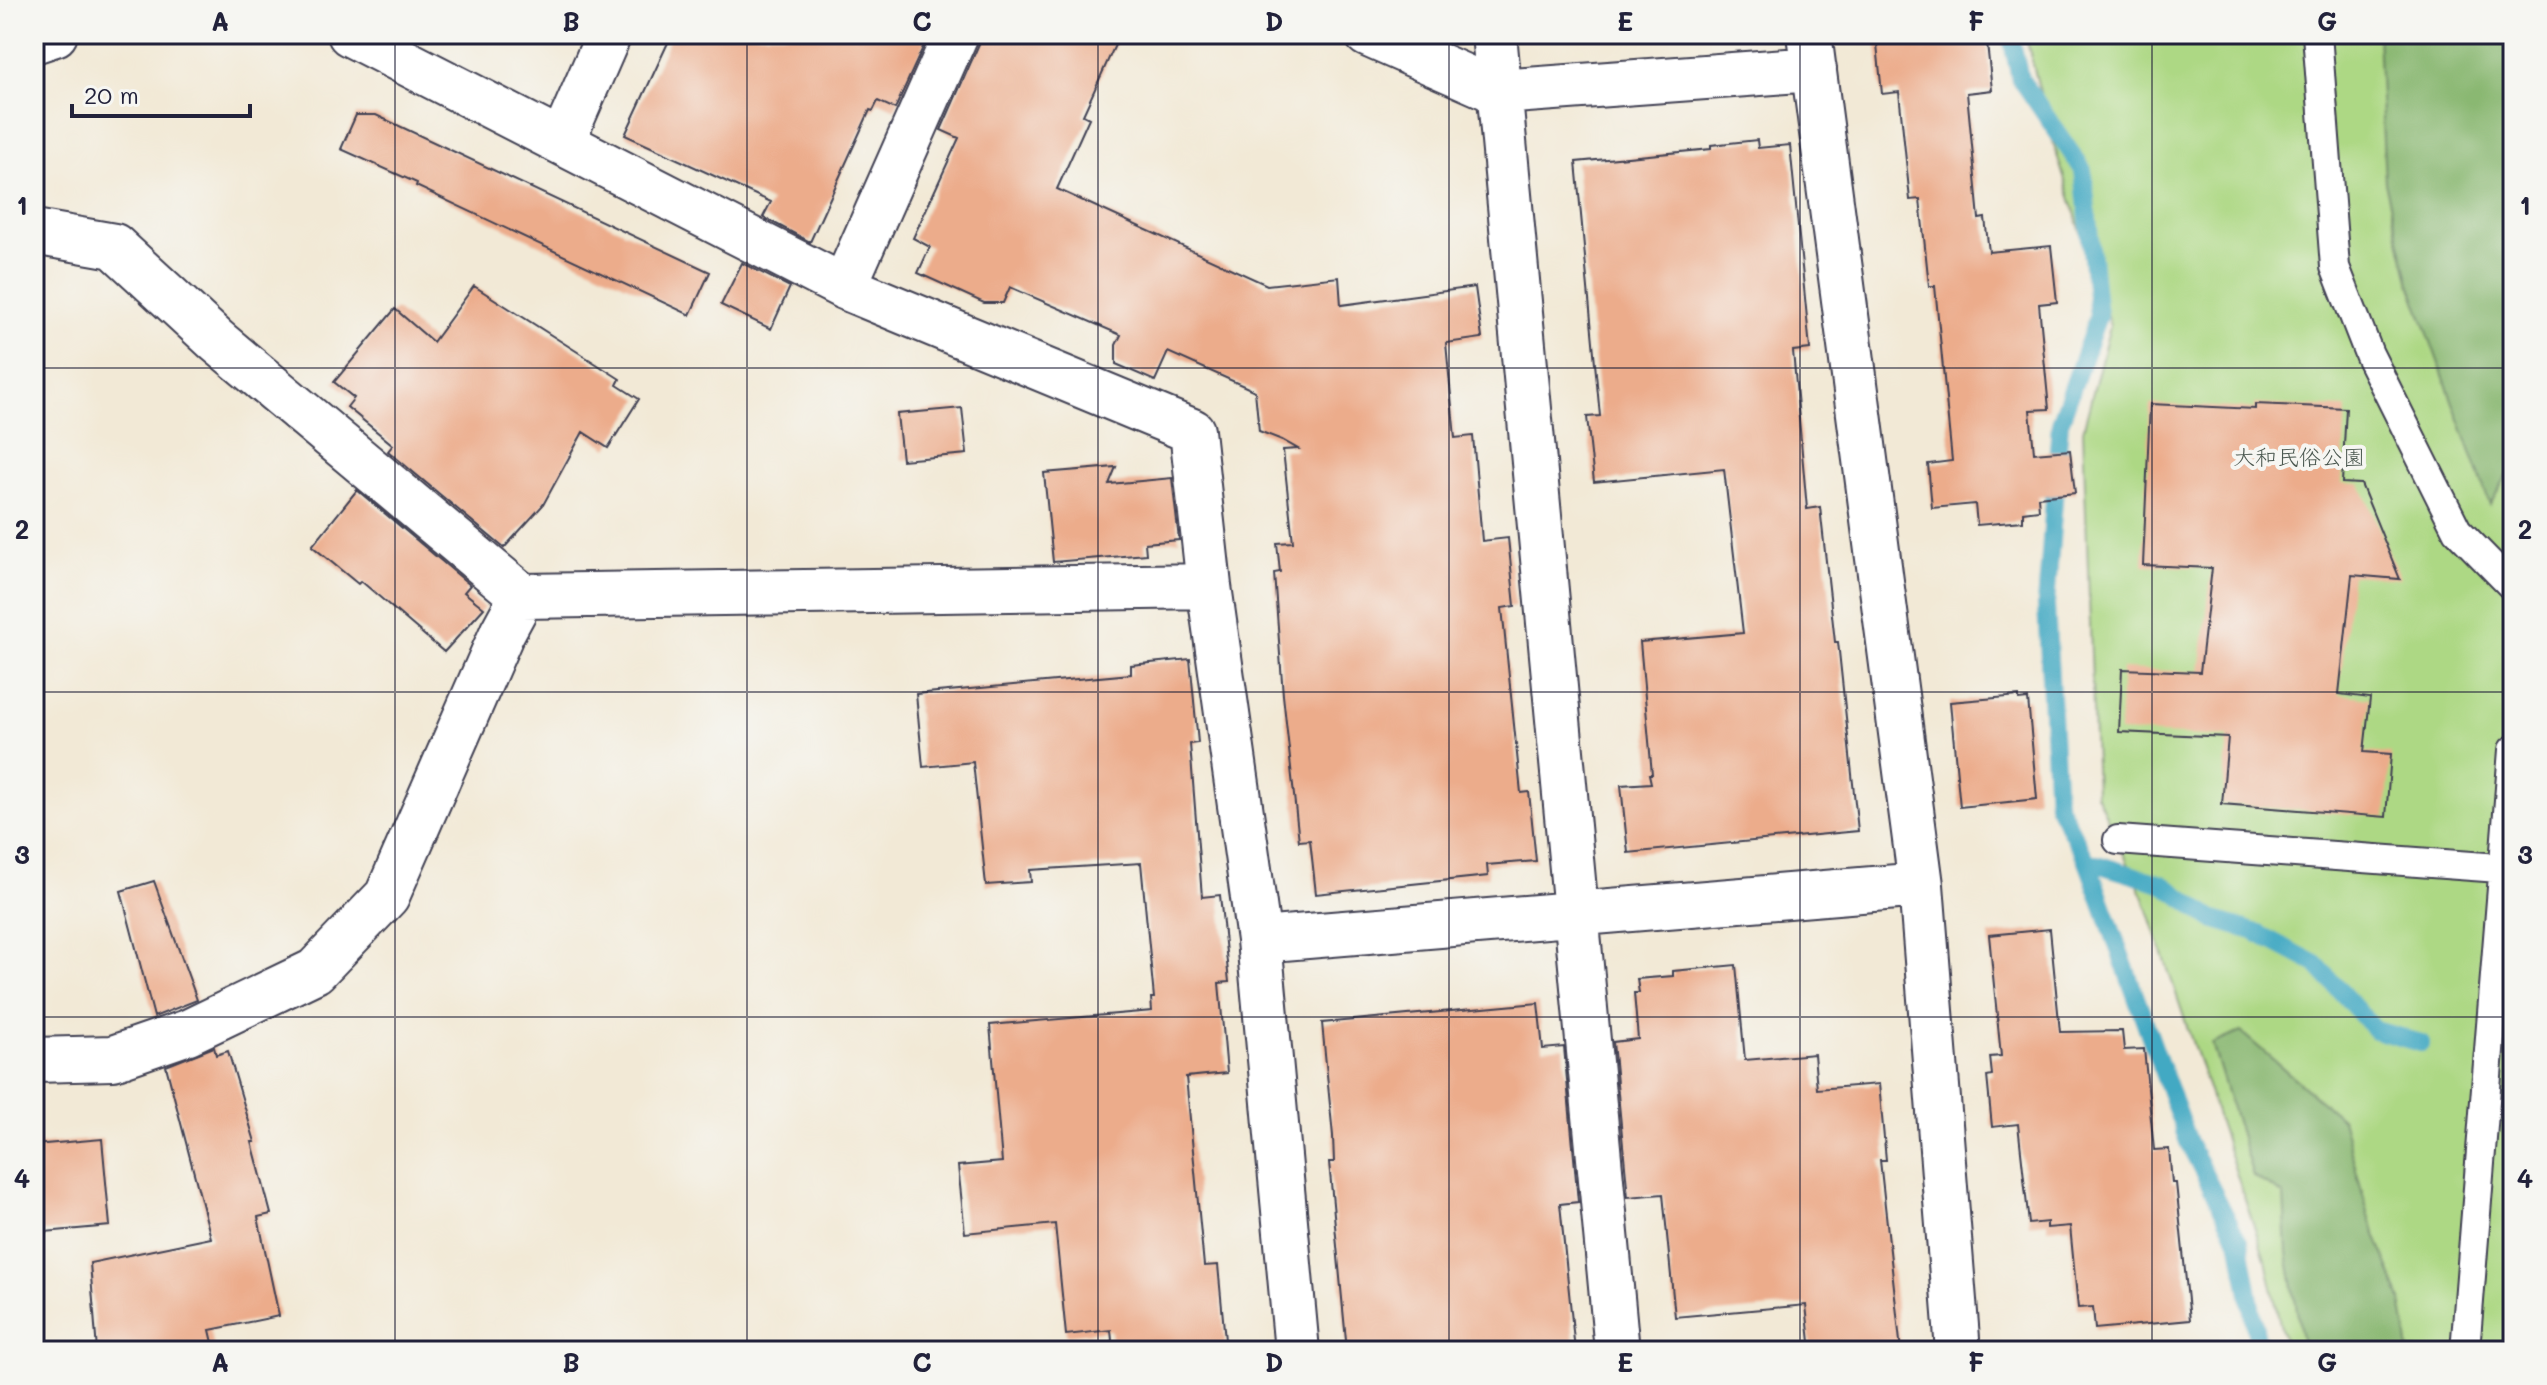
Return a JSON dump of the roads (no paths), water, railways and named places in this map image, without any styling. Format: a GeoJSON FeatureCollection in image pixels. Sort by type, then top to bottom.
{"type":"FeatureCollection","features":[{"type":"Feature","properties":{"kind":"street"},"geometry":{"type":"LineString","coordinates":[[34,41],[55,34]]}},
{"type":"Feature","properties":{"kind":"street"},"geometry":{"type":"LineString","coordinates":[[350,34],[844,287],[1192,431],[1209,586],[1259,940],[1297,1351]]}},
{"type":"Feature","properties":{"kind":"street"},"geometry":{"type":"LineString","coordinates":[[562,142],[609,34]]}},
{"type":"Feature","properties":{"kind":"street"},"geometry":{"type":"LineString","coordinates":[[844,287],[956,34]]}},
{"type":"Feature","properties":{"kind":"street"},"geometry":{"type":"LineString","coordinates":[[1367,34],[1499,92],[1811,51],[1921,885],[1958,1351]]}},
{"type":"Feature","properties":{"kind":"street"},"geometry":{"type":"LineString","coordinates":[[1494,34],[1617,1351]]}},
{"type":"Feature","properties":{"kind":"street"},"geometry":{"type":"LineString","coordinates":[[34,232],[114,246],[217,341],[522,596],[1209,586]]}},
{"type":"Feature","properties":{"kind":"street"},"geometry":{"type":"LineString","coordinates":[[34,1060],[113,1058],[188,1032],[315,971],[387,896],[502,633],[522,596]]}},
{"type":"Feature","properties":{"kind":"street"},"geometry":{"type":"LineString","coordinates":[[1259,940],[1921,885]]}},
{"type":"Feature","properties":{"kind":"lane"},"geometry":{"type":"LineString","coordinates":[[2317,34],[2335,267],[2369,354],[2457,530],[2513,587]]}},
{"type":"Feature","properties":{"kind":"lane"},"geometry":{"type":"LineString","coordinates":[[2465,1351],[2509,868],[2513,750]]}},
{"type":"Feature","properties":{"kind":"lane"},"geometry":{"type":"LineString","coordinates":[[2118,840],[2509,868]]}},
{"type":"Feature","properties":{"kind":"waterway"},"geometry":{"type":"LineString","coordinates":[[2010,34],[2020,78],[2083,170],[2098,316],[2060,423],[2046,605],[2057,804],[2087,861],[2188,1142],[2240,1244],[2259,1351]]}},
{"type":"Feature","properties":{"kind":"waterway"},"geometry":{"type":"LineString","coordinates":[[2087,861],[2163,884],[2212,919],[2255,932],[2316,964],[2375,1030],[2421,1043]]}},
{"type":"Feature","properties":{"kind":"park label","name":"大和民俗公園"},"geometry":{"type":"Point","coordinates":[2299,457]}}]}
